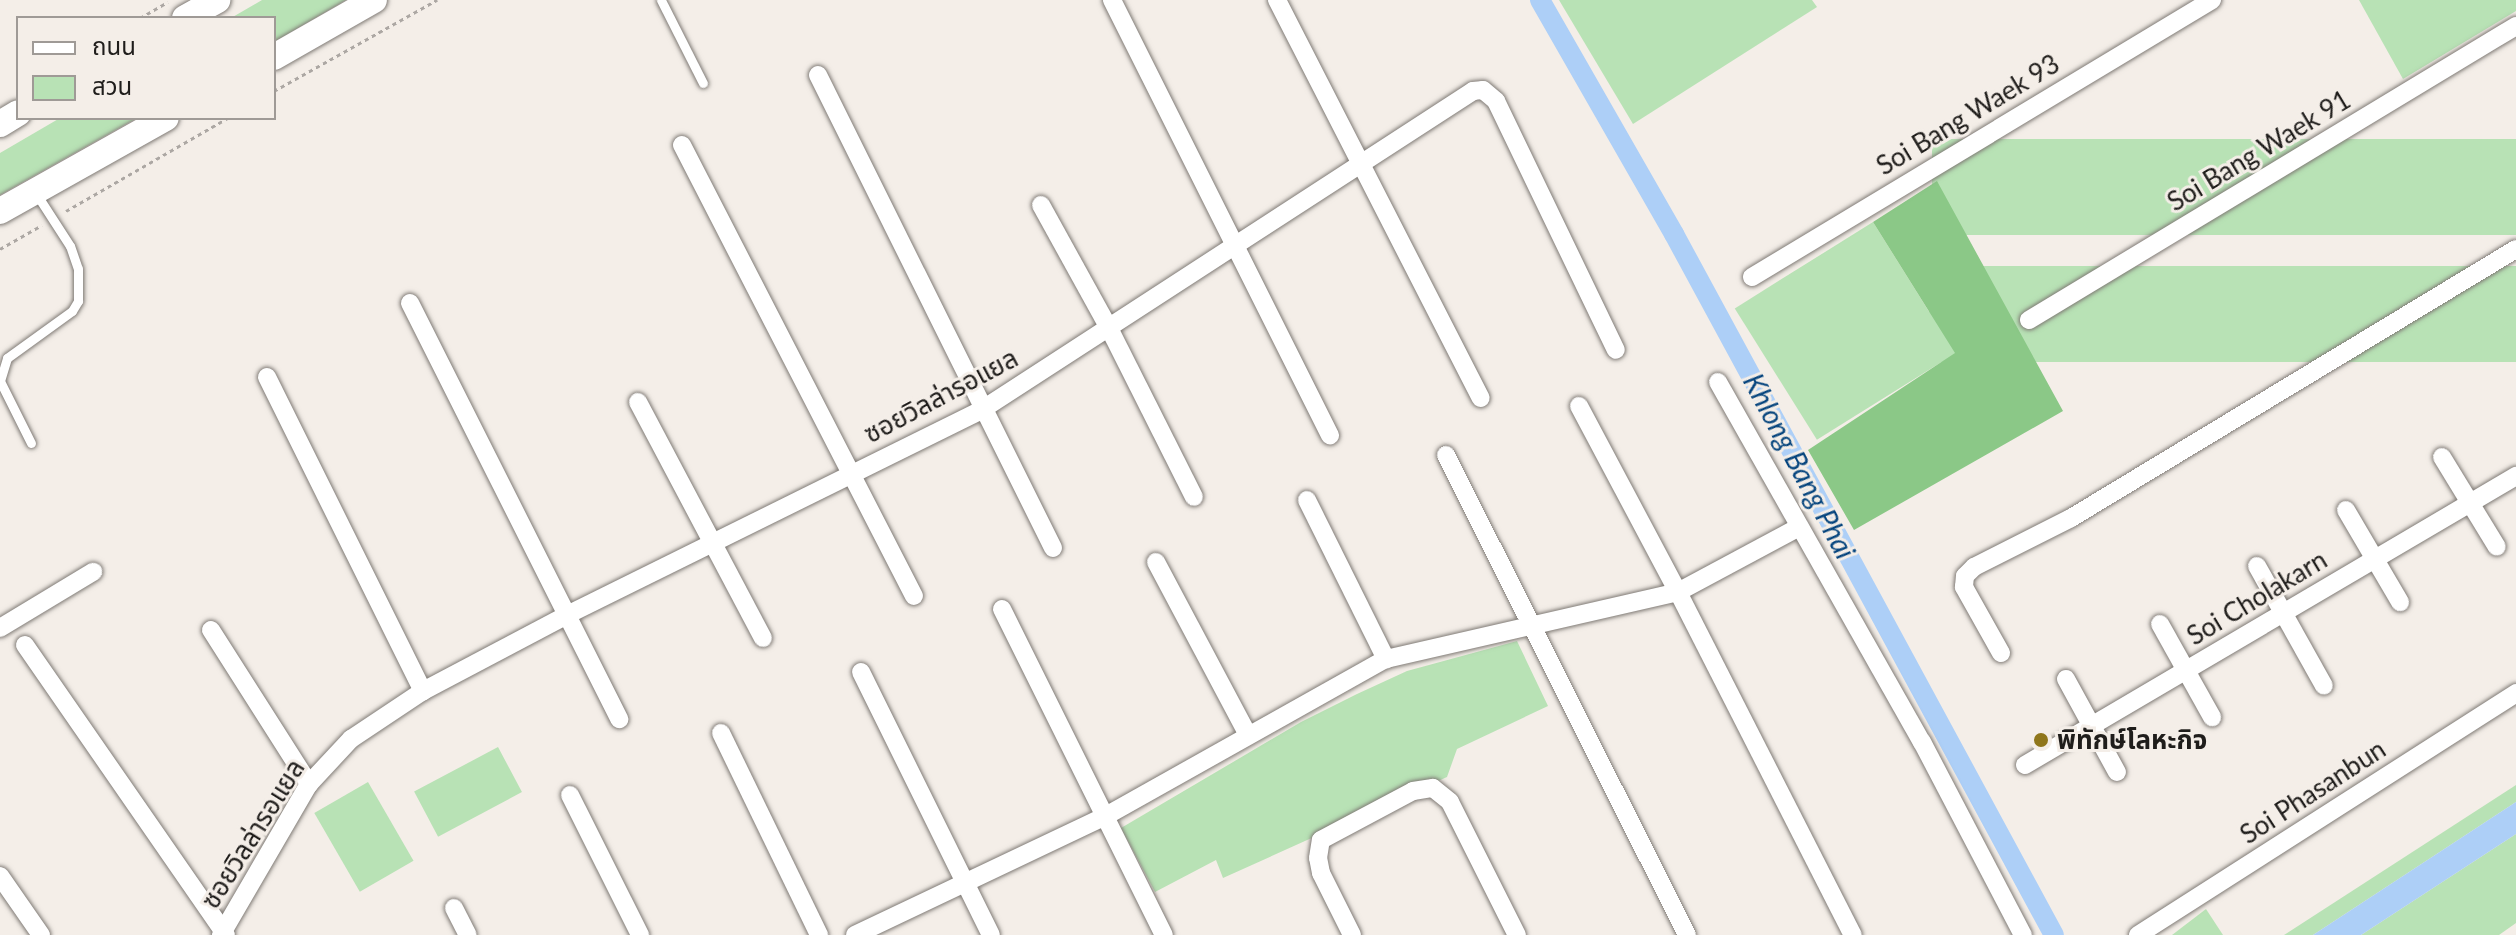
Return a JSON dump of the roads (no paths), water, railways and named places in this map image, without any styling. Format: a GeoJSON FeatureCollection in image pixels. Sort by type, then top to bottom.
{"type":"FeatureCollection","features":[{"type":"Feature","properties":{"kind":"main road"},"geometry":{"type":"LineString","coordinates":[[189,16],[217,0]]}},
{"type":"Feature","properties":{"kind":"main road"},"geometry":{"type":"LineString","coordinates":[[276,56],[374,0]]}},
{"type":"Feature","properties":{"kind":"main road"},"geometry":{"type":"LineString","coordinates":[[0,211],[162,120]]}},
{"type":"Feature","properties":{"kind":"street"},"geometry":{"type":"LineString","coordinates":[[1112,0],[1330,435]]}},
{"type":"Feature","properties":{"kind":"street"},"geometry":{"type":"LineString","coordinates":[[1277,0],[1481,398]]}},
{"type":"Feature","properties":{"kind":"street","name":"Soi Bang Waek 93"},"geometry":{"type":"LineString","coordinates":[[1752,277],[2212,0]]}},
{"type":"Feature","properties":{"kind":"street","name":"Soi Bang Waek 91"},"geometry":{"type":"LineString","coordinates":[[2029,320],[2516,26]]}},
{"type":"Feature","properties":{"kind":"street"},"geometry":{"type":"LineString","coordinates":[[818,75],[1053,548]]}},
{"type":"Feature","properties":{"kind":"street","name":"ซอยวิลล่ารอแยล"},"geometry":{"type":"LineString","coordinates":[[224,934],[309,784],[351,739],[423,691],[567,615],[983,409],[1360,161],[1473,91],[1483,90],[1496,101],[1616,350]]}},
{"type":"Feature","properties":{"kind":"street"},"geometry":{"type":"LineString","coordinates":[[682,145],[848,474],[914,596]]}},
{"type":"Feature","properties":{"kind":"street"},"geometry":{"type":"LineString","coordinates":[[1041,205],[1109,328],[1194,497]]}},
{"type":"Feature","properties":{"kind":"street"},"geometry":{"type":"LineString","coordinates":[[2001,653],[1964,587],[1965,576],[1974,567],[2071,518],[2516,249]]}},
{"type":"Feature","properties":{"kind":"street"},"geometry":{"type":"LineString","coordinates":[[410,303],[619,719]]}},
{"type":"Feature","properties":{"kind":"street"},"geometry":{"type":"LineString","coordinates":[[267,377],[423,691]]}},
{"type":"Feature","properties":{"kind":"street"},"geometry":{"type":"LineString","coordinates":[[1718,382],[1922,742],[2023,935]]}},
{"type":"Feature","properties":{"kind":"street"},"geometry":{"type":"LineString","coordinates":[[638,402],[763,638]]}},
{"type":"Feature","properties":{"kind":"street"},"geometry":{"type":"LineString","coordinates":[[1579,406],[1853,935]]}},
{"type":"Feature","properties":{"kind":"street"},"geometry":{"type":"LineString","coordinates":[[1446,455],[1687,935]]}},
{"type":"Feature","properties":{"kind":"street"},"geometry":{"type":"LineString","coordinates":[[2442,457],[2497,547]]}},
{"type":"Feature","properties":{"kind":"street","name":"Soi Cholakarn"},"geometry":{"type":"LineString","coordinates":[[2025,765],[2516,476]]}},
{"type":"Feature","properties":{"kind":"street"},"geometry":{"type":"LineString","coordinates":[[1307,500],[1386,659]]}},
{"type":"Feature","properties":{"kind":"street"},"geometry":{"type":"LineString","coordinates":[[2346,510],[2400,602]]}},
{"type":"Feature","properties":{"kind":"street"},"geometry":{"type":"LineString","coordinates":[[855,935],[1104,817],[1386,659],[1678,592],[1799,527]]}},
{"type":"Feature","properties":{"kind":"street"},"geometry":{"type":"LineString","coordinates":[[1156,562],[1248,735]]}},
{"type":"Feature","properties":{"kind":"street"},"geometry":{"type":"LineString","coordinates":[[2257,566],[2324,686]]}},
{"type":"Feature","properties":{"kind":"street"},"geometry":{"type":"LineString","coordinates":[[0,628],[93,572]]}},
{"type":"Feature","properties":{"kind":"street"},"geometry":{"type":"LineString","coordinates":[[1002,609],[1164,935]]}},
{"type":"Feature","properties":{"kind":"street"},"geometry":{"type":"LineString","coordinates":[[2160,624],[2212,717]]}},
{"type":"Feature","properties":{"kind":"street"},"geometry":{"type":"LineString","coordinates":[[211,630],[309,784]]}},
{"type":"Feature","properties":{"kind":"street"},"geometry":{"type":"LineString","coordinates":[[25,645],[224,934]]}},
{"type":"Feature","properties":{"kind":"street"},"geometry":{"type":"LineString","coordinates":[[861,672],[991,935]]}},
{"type":"Feature","properties":{"kind":"street"},"geometry":{"type":"LineString","coordinates":[[2066,679],[2117,772]]}},
{"type":"Feature","properties":{"kind":"street","name":"Soi Phasanbun"},"geometry":{"type":"LineString","coordinates":[[2138,935],[2516,693]]}},
{"type":"Feature","properties":{"kind":"street"},"geometry":{"type":"LineString","coordinates":[[721,733],[819,935]]}},
{"type":"Feature","properties":{"kind":"street"},"geometry":{"type":"LineString","coordinates":[[1352,935],[1321,873],[1318,858],[1321,840],[1413,791],[1433,788],[1450,802],[1517,935]]}},
{"type":"Feature","properties":{"kind":"street"},"geometry":{"type":"LineString","coordinates":[[570,795],[640,935]]}},
{"type":"Feature","properties":{"kind":"street"},"geometry":{"type":"LineString","coordinates":[[0,876],[41,935]]}},
{"type":"Feature","properties":{"kind":"street"},"geometry":{"type":"LineString","coordinates":[[454,908],[468,935]]}},
{"type":"Feature","properties":{"kind":"lane"},"geometry":{"type":"LineString","coordinates":[[661,0],[703,83]]}},
{"type":"Feature","properties":{"kind":"lane"},"geometry":{"type":"LineString","coordinates":[[31,443],[0,381],[7,358],[72,311],[78,301],[78,269],[70,246],[35,192]]}},
{"type":"Feature","properties":{"kind":"water"},"geometry":{"type":"Polygon","coordinates":[[[2516,802],[2516,834],[2361,935],[2313,935],[2516,802]]]}},
{"type":"Feature","properties":{"kind":"waterway","name":"Khlong Bang Phai"},"geometry":{"type":"LineString","coordinates":[[1540,0],[1674,234],[2054,935]]}},
{"type":"Feature","properties":{"kind":"place","name":"พิทักษ์โลหะกิจ"},"geometry":{"type":"Point","coordinates":[2041,740]}}]}
